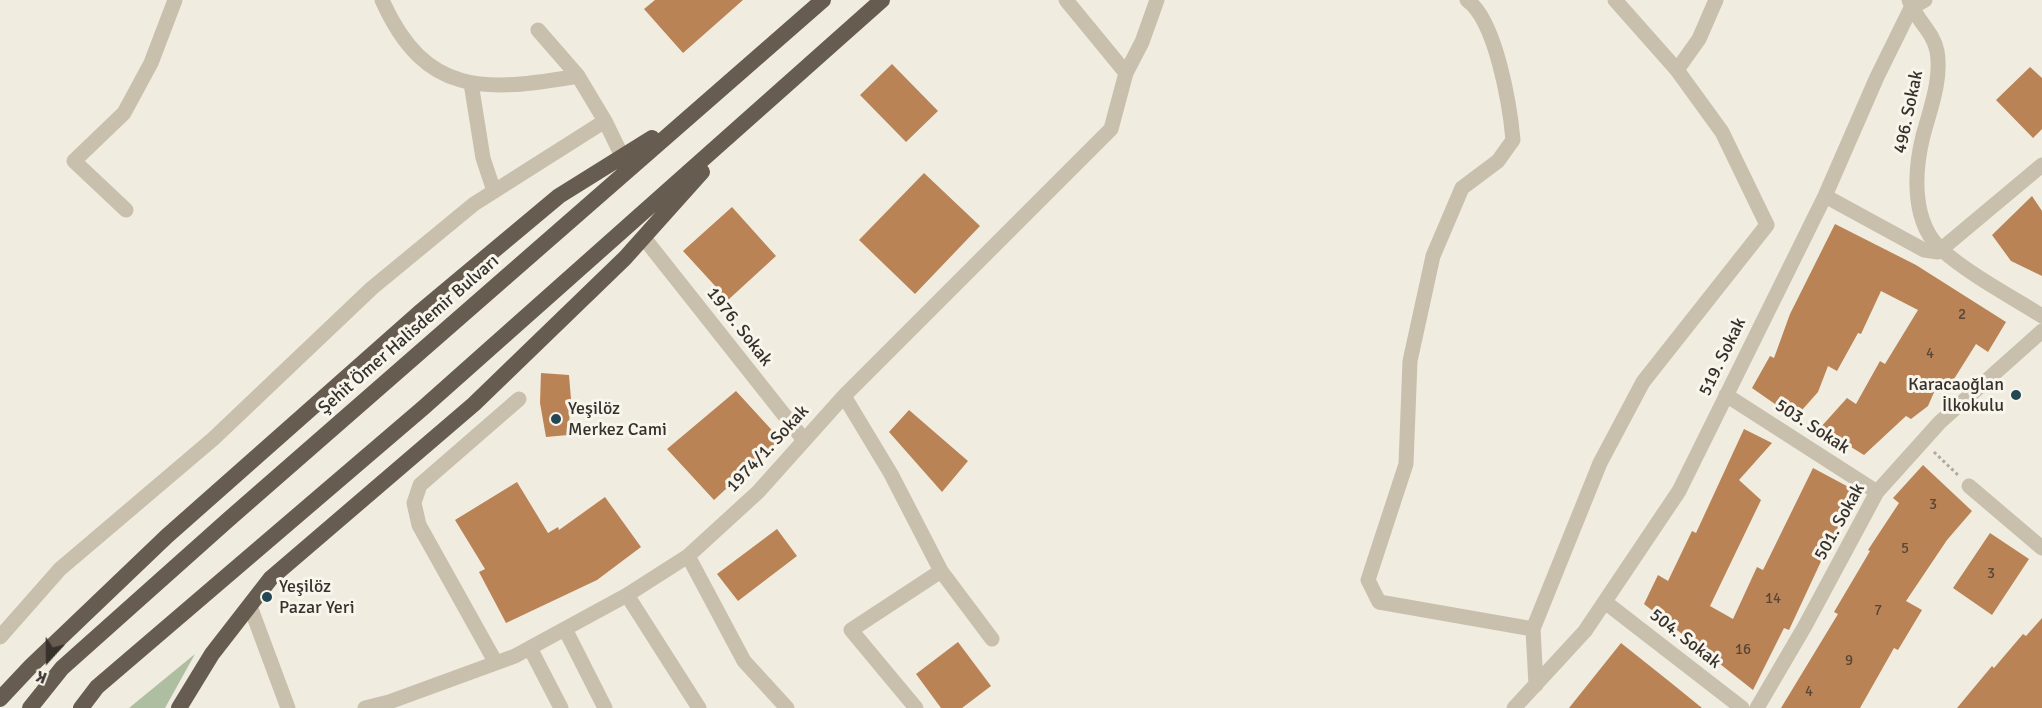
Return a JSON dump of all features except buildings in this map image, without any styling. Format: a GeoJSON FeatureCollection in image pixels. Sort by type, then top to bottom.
{"type":"FeatureCollection","features":[{"type":"Feature","properties":{"kind":"highway","name":"Şehit Ömer Halisdemir Bulvarı"},"geometry":{"type":"LineString","coordinates":[[30,708],[62,668],[229,519],[824,0]]}},
{"type":"Feature","properties":{"kind":"highway"},"geometry":{"type":"LineString","coordinates":[[81,708],[97,687],[252,557],[882,0]]}},
{"type":"Feature","properties":{"kind":"highway"},"geometry":{"type":"LineString","coordinates":[[0,699],[31,666],[167,536],[419,313],[559,196],[704,106]]}},
{"type":"Feature","properties":{"kind":"highway"},"geometry":{"type":"LineString","coordinates":[[179,708],[212,654],[271,578],[474,404],[644,238],[751,117]]}},
{"type":"Feature","properties":{"kind":"street"},"geometry":{"type":"LineString","coordinates":[[126,210],[74,161],[124,113],[151,63],[175,0]]}},
{"type":"Feature","properties":{"kind":"street"},"geometry":{"type":"LineString","coordinates":[[382,0],[402,36],[422,61],[442,74],[471,83],[522,86],[578,76]]}},
{"type":"Feature","properties":{"kind":"street"},"geometry":{"type":"LineString","coordinates":[[1066,0],[1126,73],[1142,42],[1157,0]]}},
{"type":"Feature","properties":{"kind":"street"},"geometry":{"type":"LineString","coordinates":[[1467,0],[1473,4],[1492,41],[1510,100],[1513,140],[1498,161],[1462,188],[1433,256],[1410,361],[1406,464],[1368,579],[1380,602],[1533,629]]}},
{"type":"Feature","properties":{"kind":"street"},"geometry":{"type":"LineString","coordinates":[[1536,685],[1533,629],[1600,463],[1643,382],[1767,225],[1722,132],[1677,70],[1615,0]]}},
{"type":"Feature","properties":{"kind":"street"},"geometry":{"type":"LineString","coordinates":[[1677,70],[1699,39],[1716,0]]}},
{"type":"Feature","properties":{"kind":"street"},"geometry":{"type":"LineString","coordinates":[[1910,4],[1925,0]]}},
{"type":"Feature","properties":{"kind":"street","name":"519. Sokak"},"geometry":{"type":"LineString","coordinates":[[1514,708],[1585,631],[1679,491],[1825,196],[1910,4]]}},
{"type":"Feature","properties":{"kind":"street","name":"496. Sokak"},"geometry":{"type":"LineString","coordinates":[[1910,4],[1932,36],[1939,63],[1937,86],[1918,158],[1917,185],[1925,226],[1942,250],[2042,316]]}},
{"type":"Feature","properties":{"kind":"street"},"geometry":{"type":"LineString","coordinates":[[537,30],[578,76],[605,121],[622,156]]}},
{"type":"Feature","properties":{"kind":"street","name":"1974/1. Sokak"},"geometry":{"type":"LineString","coordinates":[[365,708],[389,705],[530,648],[627,595],[688,556],[758,492],[844,396],[1111,129],[1126,73]]}},
{"type":"Feature","properties":{"kind":"street"},"geometry":{"type":"LineString","coordinates":[[471,83],[483,158],[494,191]]}},
{"type":"Feature","properties":{"kind":"street"},"geometry":{"type":"LineString","coordinates":[[0,637],[60,569],[213,439],[372,288],[474,204],[605,121]]}},
{"type":"Feature","properties":{"kind":"street"},"geometry":{"type":"LineString","coordinates":[[1825,196],[1924,250],[1942,250],[2042,165]]}},
{"type":"Feature","properties":{"kind":"street","name":"1976. Sokak"},"geometry":{"type":"LineString","coordinates":[[644,238],[804,440]]}},
{"type":"Feature","properties":{"kind":"street","name":"501. Sokak"},"geometry":{"type":"LineString","coordinates":[[1757,708],[1805,626],[1876,492],[1940,422],[2042,331]]}},
{"type":"Feature","properties":{"kind":"street","name":"503. Sokak"},"geometry":{"type":"LineString","coordinates":[[1726,395],[1876,492]]}},
{"type":"Feature","properties":{"kind":"street"},"geometry":{"type":"LineString","coordinates":[[844,396],[891,474],[941,571],[992,639]]}},
{"type":"Feature","properties":{"kind":"street"},"geometry":{"type":"LineString","coordinates":[[496,663],[419,525],[414,503],[420,484],[519,399]]}},
{"type":"Feature","properties":{"kind":"street"},"geometry":{"type":"LineString","coordinates":[[1969,486],[2042,548]]}},
{"type":"Feature","properties":{"kind":"street"},"geometry":{"type":"LineString","coordinates":[[688,556],[744,661],[787,708]]}},
{"type":"Feature","properties":{"kind":"street"},"geometry":{"type":"LineString","coordinates":[[916,708],[851,630],[941,571]]}},
{"type":"Feature","properties":{"kind":"street"},"geometry":{"type":"LineString","coordinates":[[627,595],[699,708]]}},
{"type":"Feature","properties":{"kind":"street","name":"504. Sokak"},"geometry":{"type":"LineString","coordinates":[[1605,602],[1742,708]]}},
{"type":"Feature","properties":{"kind":"street"},"geometry":{"type":"LineString","coordinates":[[250,606],[288,708]]}},
{"type":"Feature","properties":{"kind":"street"},"geometry":{"type":"LineString","coordinates":[[565,629],[605,708]]}},
{"type":"Feature","properties":{"kind":"street"},"geometry":{"type":"LineString","coordinates":[[530,648],[561,708]]}},
{"type":"Feature","properties":{"kind":"path"},"geometry":{"type":"LineString","coordinates":[[1923,442],[1969,486]]}},
{"type":"Feature","properties":{"kind":"green space"},"geometry":{"type":"Polygon","coordinates":[[[195,654],[165,708],[129,708],[195,654]]]}},
{"type":"Feature","properties":{"kind":"place","name":"Karacaoğlan İlkokulu"},"geometry":{"type":"Point","coordinates":[2016,395]}},
{"type":"Feature","properties":{"kind":"place","name":"Yeşilöz Merkez Cami"},"geometry":{"type":"Point","coordinates":[556,419]}},
{"type":"Feature","properties":{"kind":"place","name":"Yeşilöz Pazar Yeri"},"geometry":{"type":"Point","coordinates":[267,597]}}]}
